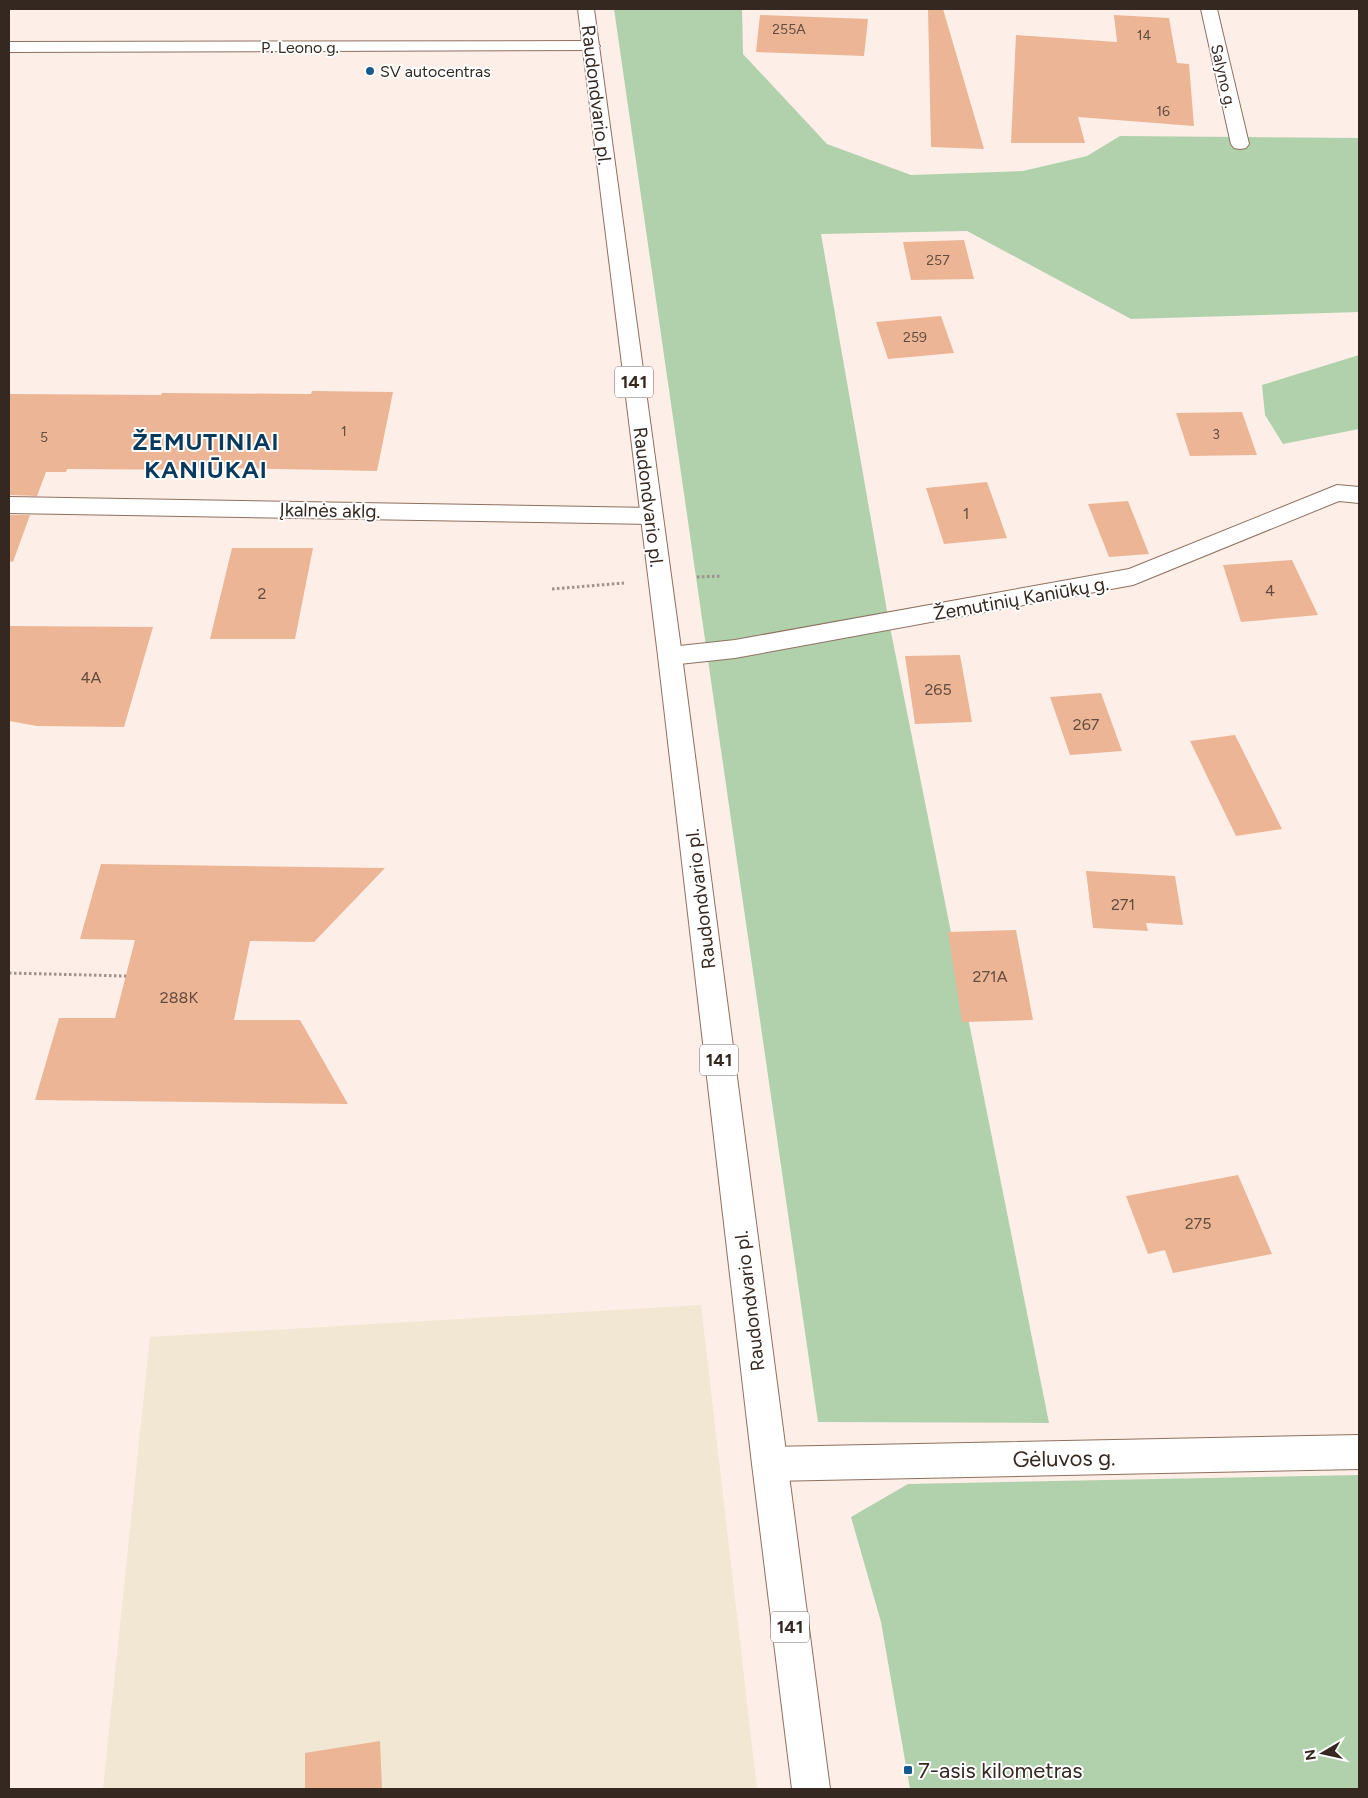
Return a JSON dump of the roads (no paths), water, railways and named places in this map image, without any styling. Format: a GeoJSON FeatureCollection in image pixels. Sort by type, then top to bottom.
{"type":"FeatureCollection","features":[{"type":"Feature","properties":{"kind":"street","name":"Raudondvario pl."},"geometry":{"type":"LineString","coordinates":[[586,9],[670,656],[769,1464],[811,1789]]}},
{"type":"Feature","properties":{"kind":"street","name":"Salyno g."},"geometry":{"type":"LineString","coordinates":[[1208,9],[1240,144]]}},
{"type":"Feature","properties":{"kind":"street","name":"P. Leono g."},"geometry":{"type":"LineString","coordinates":[[9,47],[591,46]]}},
{"type":"Feature","properties":{"kind":"street","name":"Žemutinių Kaniūkų g."},"geometry":{"type":"LineString","coordinates":[[670,656],[735,649],[1132,577],[1337,493],[1359,494]]}},
{"type":"Feature","properties":{"kind":"street","name":"Įkalnės aklg."},"geometry":{"type":"LineString","coordinates":[[9,505],[652,516]]}},
{"type":"Feature","properties":{"kind":"street","name":"Gėluvos g."},"geometry":{"type":"LineString","coordinates":[[769,1464],[1359,1452]]}},
{"type":"Feature","properties":{"kind":"place","name":"SV autocentras"},"geometry":{"type":"Point","coordinates":[370,71]}},
{"type":"Feature","properties":{"kind":"place","name":"7-asis kilometras"},"geometry":{"type":"Point","coordinates":[908,1770]}},
{"type":"Feature","properties":{"kind":"district","name":"ŽEMUTINIAI KANIŪKAI"},"geometry":{"type":"Point","coordinates":[206,456]}}]}
